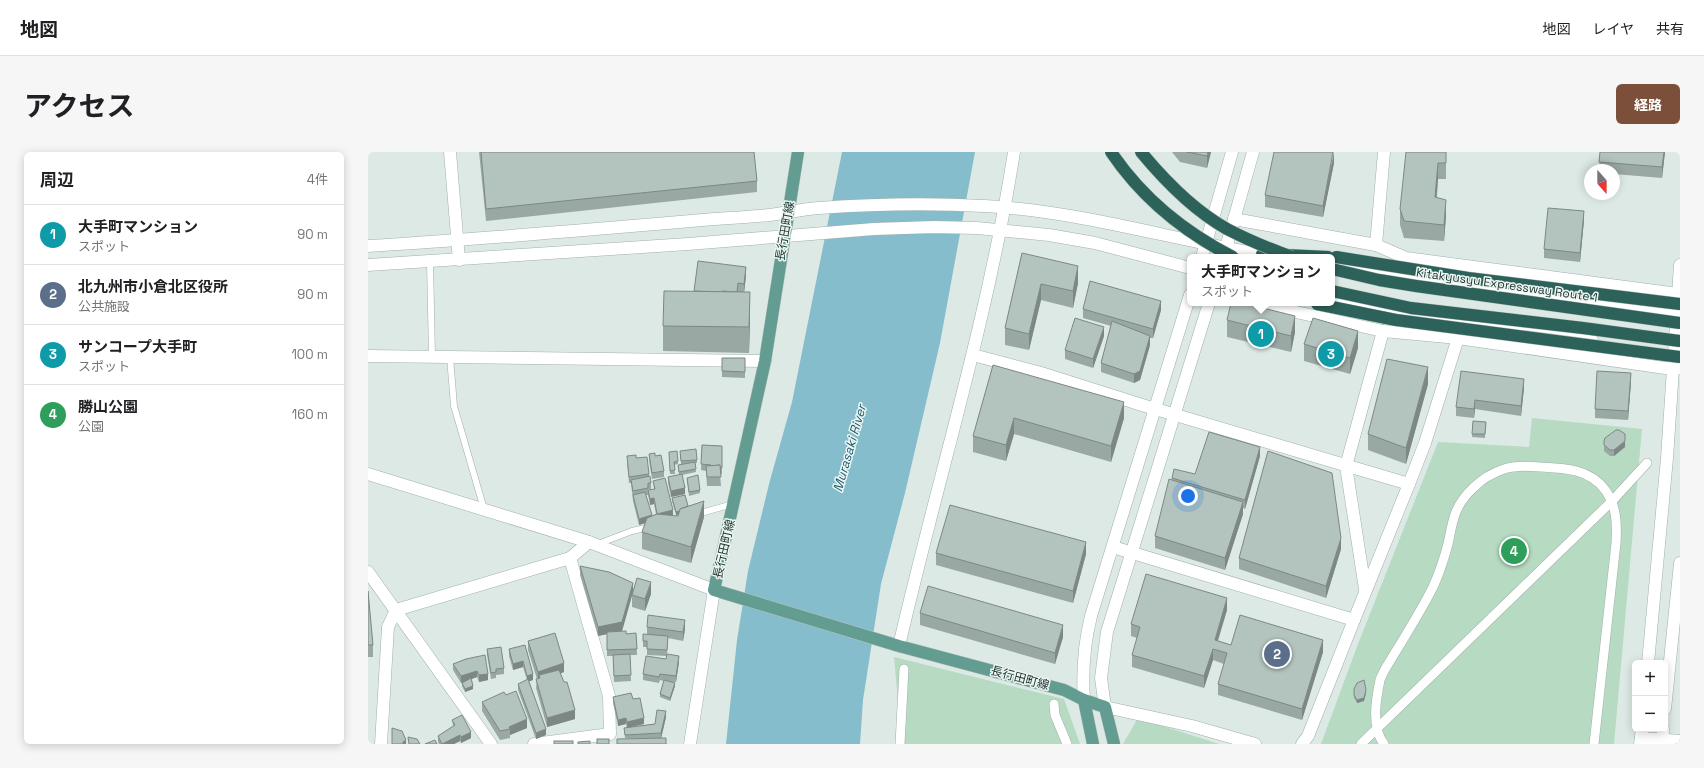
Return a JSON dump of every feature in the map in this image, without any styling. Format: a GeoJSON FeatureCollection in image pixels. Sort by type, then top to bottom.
{"type":"FeatureCollection","features":[{"type":"Feature","properties":{"kind":"highway"},"geometry":{"type":"LineString","coordinates":[[1111,152],[1122,169],[1150,199],[1179,224],[1212,246],[1228,254]]}},
{"type":"Feature","properties":{"kind":"highway"},"geometry":{"type":"LineString","coordinates":[[1141,152],[1172,187],[1208,216],[1227,229],[1256,243],[1284,254]]}},
{"type":"Feature","properties":{"kind":"highway"},"geometry":{"type":"LineString","coordinates":[[1335,259],[1679,309]]}},
{"type":"Feature","properties":{"kind":"highway","name":"Kitakyusyu Expressway Route 1"},"geometry":{"type":"LineString","coordinates":[[1335,270],[1379,280],[1416,286],[1679,309]]}},
{"type":"Feature","properties":{"kind":"highway"},"geometry":{"type":"LineString","coordinates":[[1335,293],[1412,308],[1583,328],[1678,351]]}},
{"type":"Feature","properties":{"kind":"highway"},"geometry":{"type":"LineString","coordinates":[[1325,306],[1396,320],[1678,351]]}},
{"type":"Feature","properties":{"kind":"main road","name":"長行田町線"},"geometry":{"type":"LineString","coordinates":[[798,152],[765,361],[714,590],[899,646],[1064,690],[1084,700],[1105,707]]}},
{"type":"Feature","properties":{"kind":"main road"},"geometry":{"type":"LineString","coordinates":[[1084,700],[1093,744]]}},
{"type":"Feature","properties":{"kind":"main road"},"geometry":{"type":"LineString","coordinates":[[1105,707],[1114,744]]}},
{"type":"Feature","properties":{"kind":"street"},"geometry":{"type":"LineString","coordinates":[[450,152],[459,260]]}},
{"type":"Feature","properties":{"kind":"street"},"geometry":{"type":"LineString","coordinates":[[899,646],[910,597],[973,355],[1006,207],[1014,152]]}},
{"type":"Feature","properties":{"kind":"street"},"geometry":{"type":"LineString","coordinates":[[1203,254],[1232,152]]}},
{"type":"Feature","properties":{"kind":"street"},"geometry":{"type":"LineString","coordinates":[[1228,254],[1234,219],[1253,152]]}},
{"type":"Feature","properties":{"kind":"street"},"geometry":{"type":"LineString","coordinates":[[1376,245],[1384,152]]}},
{"type":"Feature","properties":{"kind":"street"},"geometry":{"type":"LineString","coordinates":[[368,246],[458,240],[788,212],[818,208],[873,205],[1006,207],[1055,213],[1103,221],[1206,244],[1228,254],[1262,254]]}},
{"type":"Feature","properties":{"kind":"street"},"geometry":{"type":"LineString","coordinates":[[1234,219],[1376,245],[1406,258],[1679,309]]}},
{"type":"Feature","properties":{"kind":"street"},"geometry":{"type":"LineString","coordinates":[[368,265],[784,237],[889,228],[977,228],[1049,235],[1096,243],[1187,267]]}},
{"type":"Feature","properties":{"kind":"street"},"geometry":{"type":"LineString","coordinates":[[1648,660],[1678,351],[1680,265]]}},
{"type":"Feature","properties":{"kind":"street"},"geometry":{"type":"LineString","coordinates":[[1335,300],[1393,311],[1678,351]]}},
{"type":"Feature","properties":{"kind":"street"},"geometry":{"type":"LineString","coordinates":[[1084,700],[1082,674],[1085,640],[1187,305]]}},
{"type":"Feature","properties":{"kind":"street"},"geometry":{"type":"LineString","coordinates":[[1208,306],[1107,632],[1102,678],[1105,707],[1192,726],[1255,744]]}},
{"type":"Feature","properties":{"kind":"street"},"geometry":{"type":"LineString","coordinates":[[1268,306],[1383,331],[1458,338],[1676,368]]}},
{"type":"Feature","properties":{"kind":"street"},"geometry":{"type":"LineString","coordinates":[[1365,590],[1346,466],[1383,331]]}},
{"type":"Feature","properties":{"kind":"street"},"geometry":{"type":"LineString","coordinates":[[1302,744],[1308,736],[1365,590],[1409,484],[1425,442],[1458,338]]}},
{"type":"Feature","properties":{"kind":"street"},"geometry":{"type":"LineString","coordinates":[[973,355],[1041,372],[1156,409],[1409,484]]}},
{"type":"Feature","properties":{"kind":"street"},"geometry":{"type":"LineString","coordinates":[[368,356],[765,361]]}},
{"type":"Feature","properties":{"kind":"street"},"geometry":{"type":"LineString","coordinates":[[1361,744],[1612,501],[1647,463]]}},
{"type":"Feature","properties":{"kind":"street"},"geometry":{"type":"LineString","coordinates":[[1384,744],[1380,739],[1374,710],[1381,678],[1432,588],[1441,568],[1448,545],[1452,521],[1462,501],[1486,476],[1505,468],[1527,466],[1569,469],[1587,475],[1598,482],[1606,491],[1612,501],[1617,519],[1616,543],[1594,744]]}},
{"type":"Feature","properties":{"kind":"street"},"geometry":{"type":"LineString","coordinates":[[368,474],[593,543],[714,590],[690,744]]}},
{"type":"Feature","properties":{"kind":"street"},"geometry":{"type":"LineString","coordinates":[[381,744],[388,627],[396,610],[570,558],[593,543]]}},
{"type":"Feature","properties":{"kind":"street"},"geometry":{"type":"LineString","coordinates":[[1113,547],[1354,620]]}},
{"type":"Feature","properties":{"kind":"street"},"geometry":{"type":"LineString","coordinates":[[534,744],[610,734],[609,696],[570,558]]}},
{"type":"Feature","properties":{"kind":"street"},"geometry":{"type":"LineString","coordinates":[[1666,696],[1680,563]]}},
{"type":"Feature","properties":{"kind":"street"},"geometry":{"type":"LineString","coordinates":[[368,572],[491,744]]}},
{"type":"Feature","properties":{"kind":"street"},"geometry":{"type":"LineString","coordinates":[[900,744],[904,669]]}},
{"type":"Feature","properties":{"kind":"street"},"geometry":{"type":"LineString","coordinates":[[1054,704],[1055,715],[1067,744]]}},
{"type":"Feature","properties":{"kind":"street"},"geometry":{"type":"LineString","coordinates":[[1641,737],[1680,741]]}},
{"type":"Feature","properties":{"kind":"lane"},"geometry":{"type":"LineString","coordinates":[[430,262],[432,357]]}},
{"type":"Feature","properties":{"kind":"lane"},"geometry":{"type":"LineString","coordinates":[[450,357],[454,406],[484,509]]}},
{"type":"Feature","properties":{"kind":"lane"},"geometry":{"type":"LineString","coordinates":[[691,516],[734,504]]}},
{"type":"Feature","properties":{"kind":"lane"},"geometry":{"type":"LineString","coordinates":[[593,543],[654,525]]}},
{"type":"Feature","properties":{"kind":"green space"},"geometry":{"type":"Polygon","coordinates":[[[1532,418],[1642,429],[1614,744],[1321,744],[1358,644],[1438,442],[1529,447],[1532,418]]]}},
{"type":"Feature","properties":{"kind":"green space"},"geometry":{"type":"Polygon","coordinates":[[[894,657],[1064,699],[1080,744],[902,744],[894,657]]]}},
{"type":"Feature","properties":{"kind":"green space"},"geometry":{"type":"Polygon","coordinates":[[[1138,718],[1219,744],[1123,744],[1138,718]]]}},
{"type":"Feature","properties":{"kind":"water","name":"Murasaki River"},"geometry":{"type":"Polygon","coordinates":[[[842,152],[975,152],[940,343],[905,493],[881,584],[863,700],[860,744],[726,744],[737,640],[748,571],[769,484],[792,402],[842,152]]]}},
{"type":"Feature","properties":{"kind":"building"},"geometry":{"type":"Polygon","coordinates":[[[481,152],[754,152],[757,181],[486,209],[481,152]]]}},
{"type":"Feature","properties":{"kind":"building"},"geometry":{"type":"Polygon","coordinates":[[[1187,152],[1208,152],[1207,156],[1187,152]]]}},
{"type":"Feature","properties":{"kind":"building"},"geometry":{"type":"Polygon","coordinates":[[[1274,152],[1333,152],[1323,206],[1265,195],[1274,152]]]}},
{"type":"Feature","properties":{"kind":"building"},"geometry":{"type":"Polygon","coordinates":[[[1406,152],[1446,152],[1446,163],[1438,163],[1435,197],[1446,200],[1444,225],[1404,221],[1400,209],[1406,152]]]}},
{"type":"Feature","properties":{"kind":"building"},"geometry":{"type":"Polygon","coordinates":[[[1600,152],[1664,152],[1662,167],[1599,162],[1600,152]]]}},
{"type":"Feature","properties":{"kind":"building"},"geometry":{"type":"Polygon","coordinates":[[[1548,208],[1584,211],[1580,253],[1544,249],[1548,208]]]}},
{"type":"Feature","properties":{"kind":"building"},"geometry":{"type":"Polygon","coordinates":[[[1022,253],[1078,266],[1073,291],[1041,284],[1029,334],[1005,328],[1022,253]]]}},
{"type":"Feature","properties":{"kind":"building"},"geometry":{"type":"Polygon","coordinates":[[[698,261],[746,267],[744,284],[738,283],[737,292],[694,291],[698,261]]]}},
{"type":"Feature","properties":{"kind":"building"},"geometry":{"type":"Polygon","coordinates":[[[1090,281],[1161,301],[1153,329],[1083,309],[1090,281]]]}},
{"type":"Feature","properties":{"kind":"building"},"geometry":{"type":"Polygon","coordinates":[[[664,291],[750,292],[749,327],[663,326],[664,291]]]}},
{"type":"Feature","properties":{"kind":"building"},"geometry":{"type":"Polygon","coordinates":[[[1230,306],[1255,306],[1295,316],[1291,336],[1227,320],[1230,306]]]}},
{"type":"Feature","properties":{"kind":"building"},"geometry":{"type":"Polygon","coordinates":[[[1075,318],[1104,327],[1093,359],[1065,350],[1075,318]]]}},
{"type":"Feature","properties":{"kind":"building"},"geometry":{"type":"Polygon","coordinates":[[[1313,318],[1358,331],[1350,358],[1304,344],[1313,318]]]}},
{"type":"Feature","properties":{"kind":"building"},"geometry":{"type":"Polygon","coordinates":[[[1112,321],[1150,336],[1140,371],[1134,374],[1101,363],[1112,321]]]}},
{"type":"Feature","properties":{"kind":"building"},"geometry":{"type":"Polygon","coordinates":[[[722,358],[745,358],[745,372],[722,371],[722,358]]]}},
{"type":"Feature","properties":{"kind":"building"},"geometry":{"type":"Polygon","coordinates":[[[1387,359],[1428,367],[1406,448],[1368,434],[1387,359]]]}},
{"type":"Feature","properties":{"kind":"building"},"geometry":{"type":"Polygon","coordinates":[[[993,365],[1124,402],[1111,446],[1014,418],[1006,445],[973,436],[993,365]]]}},
{"type":"Feature","properties":{"kind":"building"},"geometry":{"type":"Polygon","coordinates":[[[1461,371],[1524,379],[1521,406],[1475,400],[1474,409],[1456,407],[1461,371]]]}},
{"type":"Feature","properties":{"kind":"building"},"geometry":{"type":"Polygon","coordinates":[[[1597,371],[1631,373],[1628,411],[1595,409],[1597,371]]]}},
{"type":"Feature","properties":{"kind":"building"},"geometry":{"type":"Polygon","coordinates":[[[1473,421],[1486,422],[1485,434],[1472,434],[1473,421]]]}},
{"type":"Feature","properties":{"kind":"building"},"geometry":{"type":"Polygon","coordinates":[[[1616,430],[1619,430],[1625,434],[1625,441],[1614,450],[1610,450],[1604,445],[1604,441],[1605,438],[1616,430]]]}},
{"type":"Feature","properties":{"kind":"building"},"geometry":{"type":"Polygon","coordinates":[[[1209,432],[1260,447],[1245,500],[1172,478],[1174,469],[1195,474],[1209,432]]]}},
{"type":"Feature","properties":{"kind":"building"},"geometry":{"type":"Polygon","coordinates":[[[702,445],[722,446],[722,468],[720,468],[720,465],[711,466],[701,464],[702,445]]]}},
{"type":"Feature","properties":{"kind":"building"},"geometry":{"type":"Polygon","coordinates":[[[696,449],[697,460],[681,461],[680,451],[696,449]]]}},
{"type":"Feature","properties":{"kind":"building"},"geometry":{"type":"Polygon","coordinates":[[[677,451],[678,461],[674,462],[675,470],[670,471],[669,452],[677,451]]]}},
{"type":"Feature","properties":{"kind":"building"},"geometry":{"type":"Polygon","coordinates":[[[1268,451],[1332,473],[1341,538],[1326,586],[1239,558],[1268,451]]]}},
{"type":"Feature","properties":{"kind":"building"},"geometry":{"type":"Polygon","coordinates":[[[655,453],[655,456],[661,455],[664,471],[652,473],[649,454],[655,453]]]}},
{"type":"Feature","properties":{"kind":"building"},"geometry":{"type":"Polygon","coordinates":[[[636,455],[636,458],[647,457],[649,474],[629,477],[627,456],[636,455]]]}},
{"type":"Feature","properties":{"kind":"building"},"geometry":{"type":"Polygon","coordinates":[[[695,462],[696,469],[679,472],[678,465],[695,462]]]}},
{"type":"Feature","properties":{"kind":"building"},"geometry":{"type":"Polygon","coordinates":[[[720,465],[721,477],[707,477],[706,466],[720,465]]]}},
{"type":"Feature","properties":{"kind":"building"},"geometry":{"type":"Polygon","coordinates":[[[682,474],[685,488],[671,491],[668,477],[682,474]]]}},
{"type":"Feature","properties":{"kind":"building"},"geometry":{"type":"Polygon","coordinates":[[[698,475],[700,490],[689,492],[687,478],[698,475]]]}},
{"type":"Feature","properties":{"kind":"building"},"geometry":{"type":"Polygon","coordinates":[[[650,476],[651,483],[648,483],[648,488],[633,491],[631,480],[650,476]]]}},
{"type":"Feature","properties":{"kind":"building"},"geometry":{"type":"Polygon","coordinates":[[[665,478],[673,510],[657,514],[654,498],[650,499],[648,490],[655,489],[653,481],[665,478]]]}},
{"type":"Feature","properties":{"kind":"building"},"geometry":{"type":"Polygon","coordinates":[[[1169,479],[1243,502],[1225,558],[1155,536],[1169,479]]]}},
{"type":"Feature","properties":{"kind":"building"},"geometry":{"type":"Polygon","coordinates":[[[645,492],[652,515],[639,519],[633,495],[645,492]]]}},
{"type":"Feature","properties":{"kind":"building"},"geometry":{"type":"Polygon","coordinates":[[[685,495],[688,506],[676,512],[672,498],[685,495]]]}},
{"type":"Feature","properties":{"kind":"building"},"geometry":{"type":"Polygon","coordinates":[[[704,501],[691,547],[642,532],[647,518],[657,514],[678,516],[680,509],[704,501]]]}},
{"type":"Feature","properties":{"kind":"building"},"geometry":{"type":"Polygon","coordinates":[[[950,505],[1086,542],[1073,591],[936,553],[950,505]]]}},
{"type":"Feature","properties":{"kind":"building"},"geometry":{"type":"Polygon","coordinates":[[[580,566],[609,572],[633,583],[622,622],[598,627],[580,566]]]}},
{"type":"Feature","properties":{"kind":"building"},"geometry":{"type":"Polygon","coordinates":[[[1146,574],[1227,598],[1215,640],[1231,645],[1240,615],[1323,640],[1302,709],[1218,684],[1227,653],[1213,649],[1204,676],[1132,655],[1140,627],[1131,624],[1146,574]]]}},
{"type":"Feature","properties":{"kind":"building"},"geometry":{"type":"Polygon","coordinates":[[[637,578],[651,582],[645,599],[632,595],[637,578]]]}},
{"type":"Feature","properties":{"kind":"building"},"geometry":{"type":"Polygon","coordinates":[[[928,586],[1063,625],[1055,653],[920,613],[928,586]]]}},
{"type":"Feature","properties":{"kind":"building"},"geometry":{"type":"Polygon","coordinates":[[[368,591],[373,645],[368,645],[368,591]]]}},
{"type":"Feature","properties":{"kind":"building"},"geometry":{"type":"Polygon","coordinates":[[[648,615],[685,620],[683,632],[647,627],[648,615]]]}},
{"type":"Feature","properties":{"kind":"building"},"geometry":{"type":"Polygon","coordinates":[[[626,631],[626,634],[636,633],[637,649],[607,650],[607,632],[626,631]]]}},
{"type":"Feature","properties":{"kind":"building"},"geometry":{"type":"Polygon","coordinates":[[[555,633],[564,663],[538,672],[528,641],[555,633]]]}},
{"type":"Feature","properties":{"kind":"building"},"geometry":{"type":"Polygon","coordinates":[[[643,634],[668,636],[667,650],[647,649],[647,641],[643,641],[643,634]]]}},
{"type":"Feature","properties":{"kind":"building"},"geometry":{"type":"Polygon","coordinates":[[[525,645],[533,674],[527,676],[523,661],[513,664],[509,649],[525,645]]]}},
{"type":"Feature","properties":{"kind":"building"},"geometry":{"type":"Polygon","coordinates":[[[501,647],[504,668],[496,669],[496,672],[491,673],[487,649],[501,647]]]}},
{"type":"Feature","properties":{"kind":"building"},"geometry":{"type":"Polygon","coordinates":[[[630,654],[631,675],[614,676],[613,655],[630,654]]]}},
{"type":"Feature","properties":{"kind":"building"},"geometry":{"type":"Polygon","coordinates":[[[667,654],[679,656],[676,676],[660,674],[659,677],[643,674],[646,656],[666,659],[667,654]]]}},
{"type":"Feature","properties":{"kind":"building"},"geometry":{"type":"Polygon","coordinates":[[[485,655],[488,674],[479,675],[477,671],[461,676],[453,664],[466,659],[485,655]]]}},
{"type":"Feature","properties":{"kind":"building"},"geometry":{"type":"Polygon","coordinates":[[[559,670],[564,682],[567,682],[575,710],[547,718],[536,679],[540,678],[539,675],[559,670]]]}},
{"type":"Feature","properties":{"kind":"building"},"geometry":{"type":"Polygon","coordinates":[[[471,678],[473,686],[465,689],[462,683],[471,678]]]}},
{"type":"Feature","properties":{"kind":"building"},"geometry":{"type":"Polygon","coordinates":[[[528,679],[546,729],[536,733],[518,684],[528,679]]]}},
{"type":"Feature","properties":{"kind":"building"},"geometry":{"type":"Polygon","coordinates":[[[664,680],[675,683],[670,698],[660,694],[664,680]]]}},
{"type":"Feature","properties":{"kind":"building"},"geometry":{"type":"Polygon","coordinates":[[[1364,680],[1366,690],[1364,698],[1357,700],[1354,695],[1354,689],[1357,683],[1364,680]]]}},
{"type":"Feature","properties":{"kind":"building"},"geometry":{"type":"Polygon","coordinates":[[[516,691],[527,719],[509,727],[510,729],[500,731],[482,702],[504,692],[506,695],[516,691]]]}},
{"type":"Feature","properties":{"kind":"building"},"geometry":{"type":"Polygon","coordinates":[[[631,693],[633,699],[640,698],[644,718],[627,722],[626,718],[618,720],[613,697],[631,693]]]}},
{"type":"Feature","properties":{"kind":"building"},"geometry":{"type":"Polygon","coordinates":[[[657,710],[666,711],[661,733],[625,735],[624,728],[655,724],[657,710]]]}},
{"type":"Feature","properties":{"kind":"building"},"geometry":{"type":"Polygon","coordinates":[[[462,715],[471,732],[461,737],[460,735],[442,744],[438,736],[455,725],[452,720],[462,715]]]}},
{"type":"Feature","properties":{"kind":"building"},"geometry":{"type":"Polygon","coordinates":[[[392,728],[402,731],[406,740],[403,744],[392,744],[392,728]]]}},
{"type":"Feature","properties":{"kind":"building"},"geometry":{"type":"Polygon","coordinates":[[[408,737],[417,739],[420,744],[409,744],[408,737]]]}},
{"type":"Feature","properties":{"kind":"building"},"geometry":{"type":"Polygon","coordinates":[[[666,738],[666,744],[617,744],[617,739],[666,738]]]}},
{"type":"Feature","properties":{"kind":"building"},"geometry":{"type":"Polygon","coordinates":[[[597,739],[609,739],[609,744],[597,744],[597,739]]]}},
{"type":"Feature","properties":{"kind":"building"},"geometry":{"type":"Polygon","coordinates":[[[435,740],[437,744],[425,744],[435,740]]]}},
{"type":"Feature","properties":{"kind":"building"},"geometry":{"type":"Polygon","coordinates":[[[554,741],[573,741],[573,744],[554,744],[554,741]]]}},
{"type":"Feature","properties":{"kind":"building"},"geometry":{"type":"Polygon","coordinates":[[[590,741],[590,744],[578,744],[578,742],[590,741]]]}},
{"type":"Feature","properties":{"kind":"place","name":"大手町マンション"},"geometry":{"type":"Point","coordinates":[1261,334]}},
{"type":"Feature","properties":{"kind":"place","name":"サンコープ大手町"},"geometry":{"type":"Point","coordinates":[1331,354]}},
{"type":"Feature","properties":{"kind":"place","name":"勝山公園"},"geometry":{"type":"Point","coordinates":[1514,551]}},
{"type":"Feature","properties":{"kind":"place","name":"北九州市小倉北区役所"},"geometry":{"type":"Point","coordinates":[1277,654]}}]}
